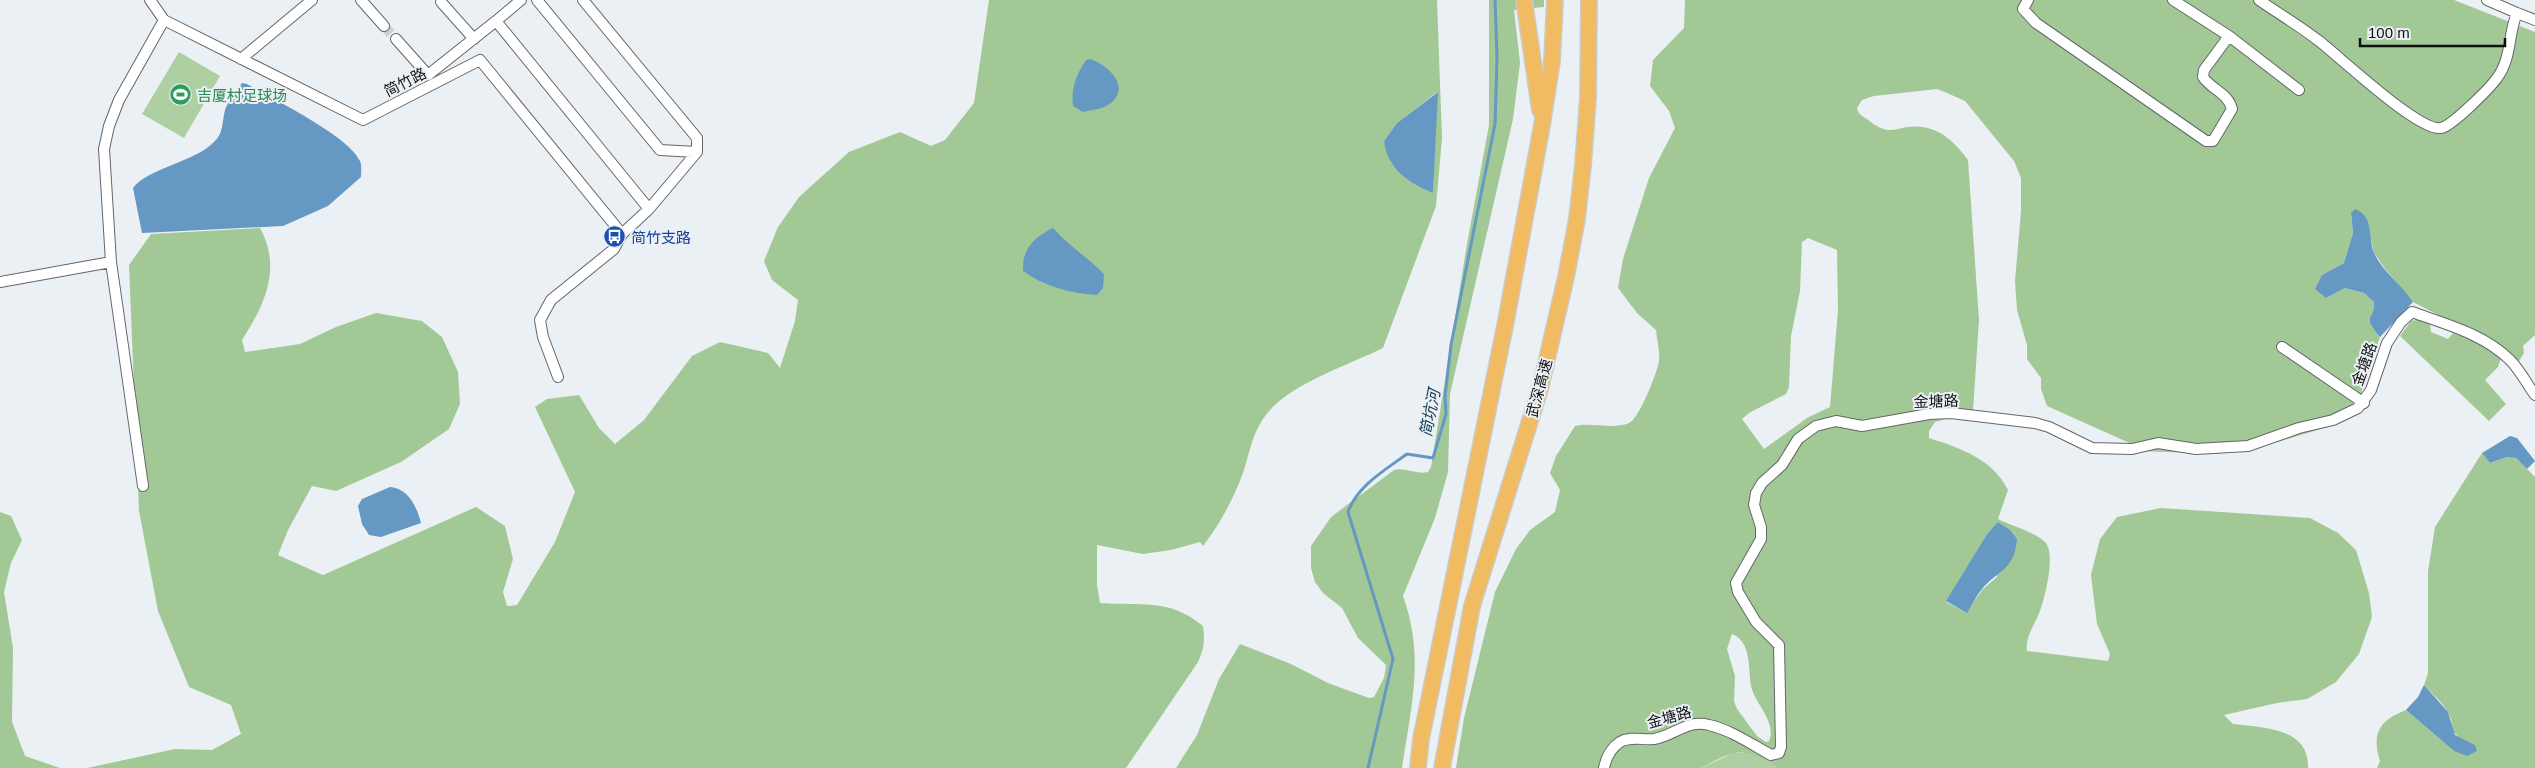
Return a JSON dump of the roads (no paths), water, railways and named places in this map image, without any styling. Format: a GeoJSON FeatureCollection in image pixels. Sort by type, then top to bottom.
{"type":"FeatureCollection","features":[{"type":"Feature","properties":{"kind":"highway"},"geometry":{"type":"LineString","coordinates":[[1524,0],[1542,125]]}},
{"type":"Feature","properties":{"kind":"highway"},"geometry":{"type":"LineString","coordinates":[[1418,768],[1421,739],[1506,321],[1542,125],[1552,61],[1555,0]]}},
{"type":"Feature","properties":{"kind":"highway","name":"武深高速"},"geometry":{"type":"LineString","coordinates":[[1442,768],[1472,606],[1540,389],[1568,267],[1577,219],[1586,136],[1589,0]]}},
{"type":"Feature","properties":{"kind":"street","name":"简竹路"},"geometry":{"type":"LineString","coordinates":[[150,0],[164,20],[363,120],[480,60],[622,234]]}},
{"type":"Feature","properties":{"kind":"street"},"geometry":{"type":"LineString","coordinates":[[241,59],[312,0]]}},
{"type":"Feature","properties":{"kind":"street"},"geometry":{"type":"LineString","coordinates":[[361,0],[384,26]]}},
{"type":"Feature","properties":{"kind":"street"},"geometry":{"type":"LineString","coordinates":[[537,0],[660,150],[697,152]]}},
{"type":"Feature","properties":{"kind":"street"},"geometry":{"type":"LineString","coordinates":[[558,377],[543,337],[540,320],[551,300],[614,249],[622,234],[649,208],[697,152],[697,138],[583,0]]}},
{"type":"Feature","properties":{"kind":"street"},"geometry":{"type":"LineString","coordinates":[[2028,0],[2023,9],[2024,13],[2036,23],[2206,141],[2212,141],[2216,137],[2232,109],[2225,96],[2203,77],[2204,70],[2229,36]]}},
{"type":"Feature","properties":{"kind":"street"},"geometry":{"type":"LineString","coordinates":[[2259,0],[2319,41],[2406,112],[2429,127],[2442,128],[2460,115],[2498,78],[2507,61],[2512,26],[2517,13]]}},
{"type":"Feature","properties":{"kind":"street"},"geometry":{"type":"LineString","coordinates":[[2487,0],[2535,20]]}},
{"type":"Feature","properties":{"kind":"street"},"geometry":{"type":"LineString","coordinates":[[2177,1],[2229,36],[2299,90]]}},
{"type":"Feature","properties":{"kind":"street"},"geometry":{"type":"LineString","coordinates":[[441,2],[474,39]]}},
{"type":"Feature","properties":{"kind":"street"},"geometry":{"type":"LineString","coordinates":[[396,38],[428,75],[496,21],[513,2]]}},
{"type":"Feature","properties":{"kind":"street"},"geometry":{"type":"LineString","coordinates":[[143,486],[111,262],[104,149],[119,100],[164,20]]}},
{"type":"Feature","properties":{"kind":"street"},"geometry":{"type":"LineString","coordinates":[[496,21],[649,208]]}},
{"type":"Feature","properties":{"kind":"street"},"geometry":{"type":"LineString","coordinates":[[0,282],[111,262]]}},
{"type":"Feature","properties":{"kind":"street","name":"金塘路"},"geometry":{"type":"LineString","coordinates":[[1604,768],[1609,753],[1619,742],[1634,738],[1658,738],[1696,723],[1710,725],[1737,736],[1771,755],[1779,753],[1781,747],[1779,645],[1756,622],[1738,592],[1736,583],[1761,539],[1761,527],[1754,505],[1756,493],[1762,483],[1782,465],[1798,439],[1816,426],[1836,421],[1862,426],[1929,414],[1951,413],[2035,423],[2049,427],[2092,448],[2132,449],[2158,443],[2196,449],[2255,444],[2299,428],[2333,420],[2352,412],[2364,403],[2372,390],[2387,343],[2401,322],[2419,304]]}},
{"type":"Feature","properties":{"kind":"street"},"geometry":{"type":"LineString","coordinates":[[2412,312],[2461,330],[2497,350],[2510,361],[2535,395]]}},
{"type":"Feature","properties":{"kind":"street"},"geometry":{"type":"LineString","coordinates":[[2282,347],[2364,403]]}},
{"type":"Feature","properties":{"kind":"water"},"geometry":{"type":"Polygon","coordinates":[[[1090,59],[1109,70],[1118,82],[1119,89],[1112,102],[1106,106],[1083,112],[1073,106],[1073,93],[1079,71],[1086,60],[1090,59]]]}},
{"type":"Feature","properties":{"kind":"water"},"geometry":{"type":"Polygon","coordinates":[[[242,83],[291,108],[341,141],[353,151],[360,161],[361,177],[328,206],[283,226],[142,233],[133,188],[149,175],[195,155],[214,142],[221,131],[226,107],[242,83]]]}},
{"type":"Feature","properties":{"kind":"water"},"geometry":{"type":"Polygon","coordinates":[[[1438,92],[1433,193],[1408,180],[1394,167],[1386,151],[1384,141],[1397,123],[1438,92]]]}},
{"type":"Feature","properties":{"kind":"water"},"geometry":{"type":"Polygon","coordinates":[[[2355,209],[2361,212],[2368,222],[2372,247],[2378,260],[2413,302],[2380,337],[2370,321],[2374,302],[2364,293],[2345,288],[2326,298],[2315,289],[2322,275],[2344,263],[2353,233],[2351,213],[2355,209]]]}},
{"type":"Feature","properties":{"kind":"water"},"geometry":{"type":"Polygon","coordinates":[[[1053,228],[1104,274],[1103,288],[1097,295],[1058,288],[1040,281],[1023,271],[1023,263],[1030,245],[1040,235],[1053,228]]]}},
{"type":"Feature","properties":{"kind":"water"},"geometry":{"type":"Polygon","coordinates":[[[2510,436],[2517,438],[2535,461],[2527,469],[2516,458],[2507,457],[2490,463],[2482,453],[2510,436]]]}},
{"type":"Feature","properties":{"kind":"water"},"geometry":{"type":"Polygon","coordinates":[[[390,487],[402,491],[411,499],[421,523],[381,537],[369,535],[362,524],[358,506],[362,499],[390,487]]]}},
{"type":"Feature","properties":{"kind":"water"},"geometry":{"type":"Polygon","coordinates":[[[1998,522],[2010,530],[2017,539],[2013,558],[1982,589],[1967,613],[1946,601],[1987,534],[1998,522]]]}},
{"type":"Feature","properties":{"kind":"water"},"geometry":{"type":"Polygon","coordinates":[[[2424,685],[2448,712],[2455,735],[2475,745],[2477,751],[2467,756],[2454,751],[2406,710],[2418,697],[2424,685]]]}},
{"type":"Feature","properties":{"kind":"waterway","name":"简坑河"},"geometry":{"type":"LineString","coordinates":[[1368,768],[1393,659],[1348,512],[1352,503],[1365,486],[1407,454],[1433,458],[1446,414],[1445,396],[1451,345],[1495,124],[1497,57],[1495,0]]}},
{"type":"Feature","properties":{"kind":"tunnel"},"geometry":{"type":"LineString","coordinates":[[384,26],[396,39]]}},
{"type":"Feature","properties":{"kind":"place","name":"吉厦村足球场"},"geometry":{"type":"Point","coordinates":[181,95]}},
{"type":"Feature","properties":{"kind":"place","name":"简竹支路"},"geometry":{"type":"Point","coordinates":[615,237]}}]}
